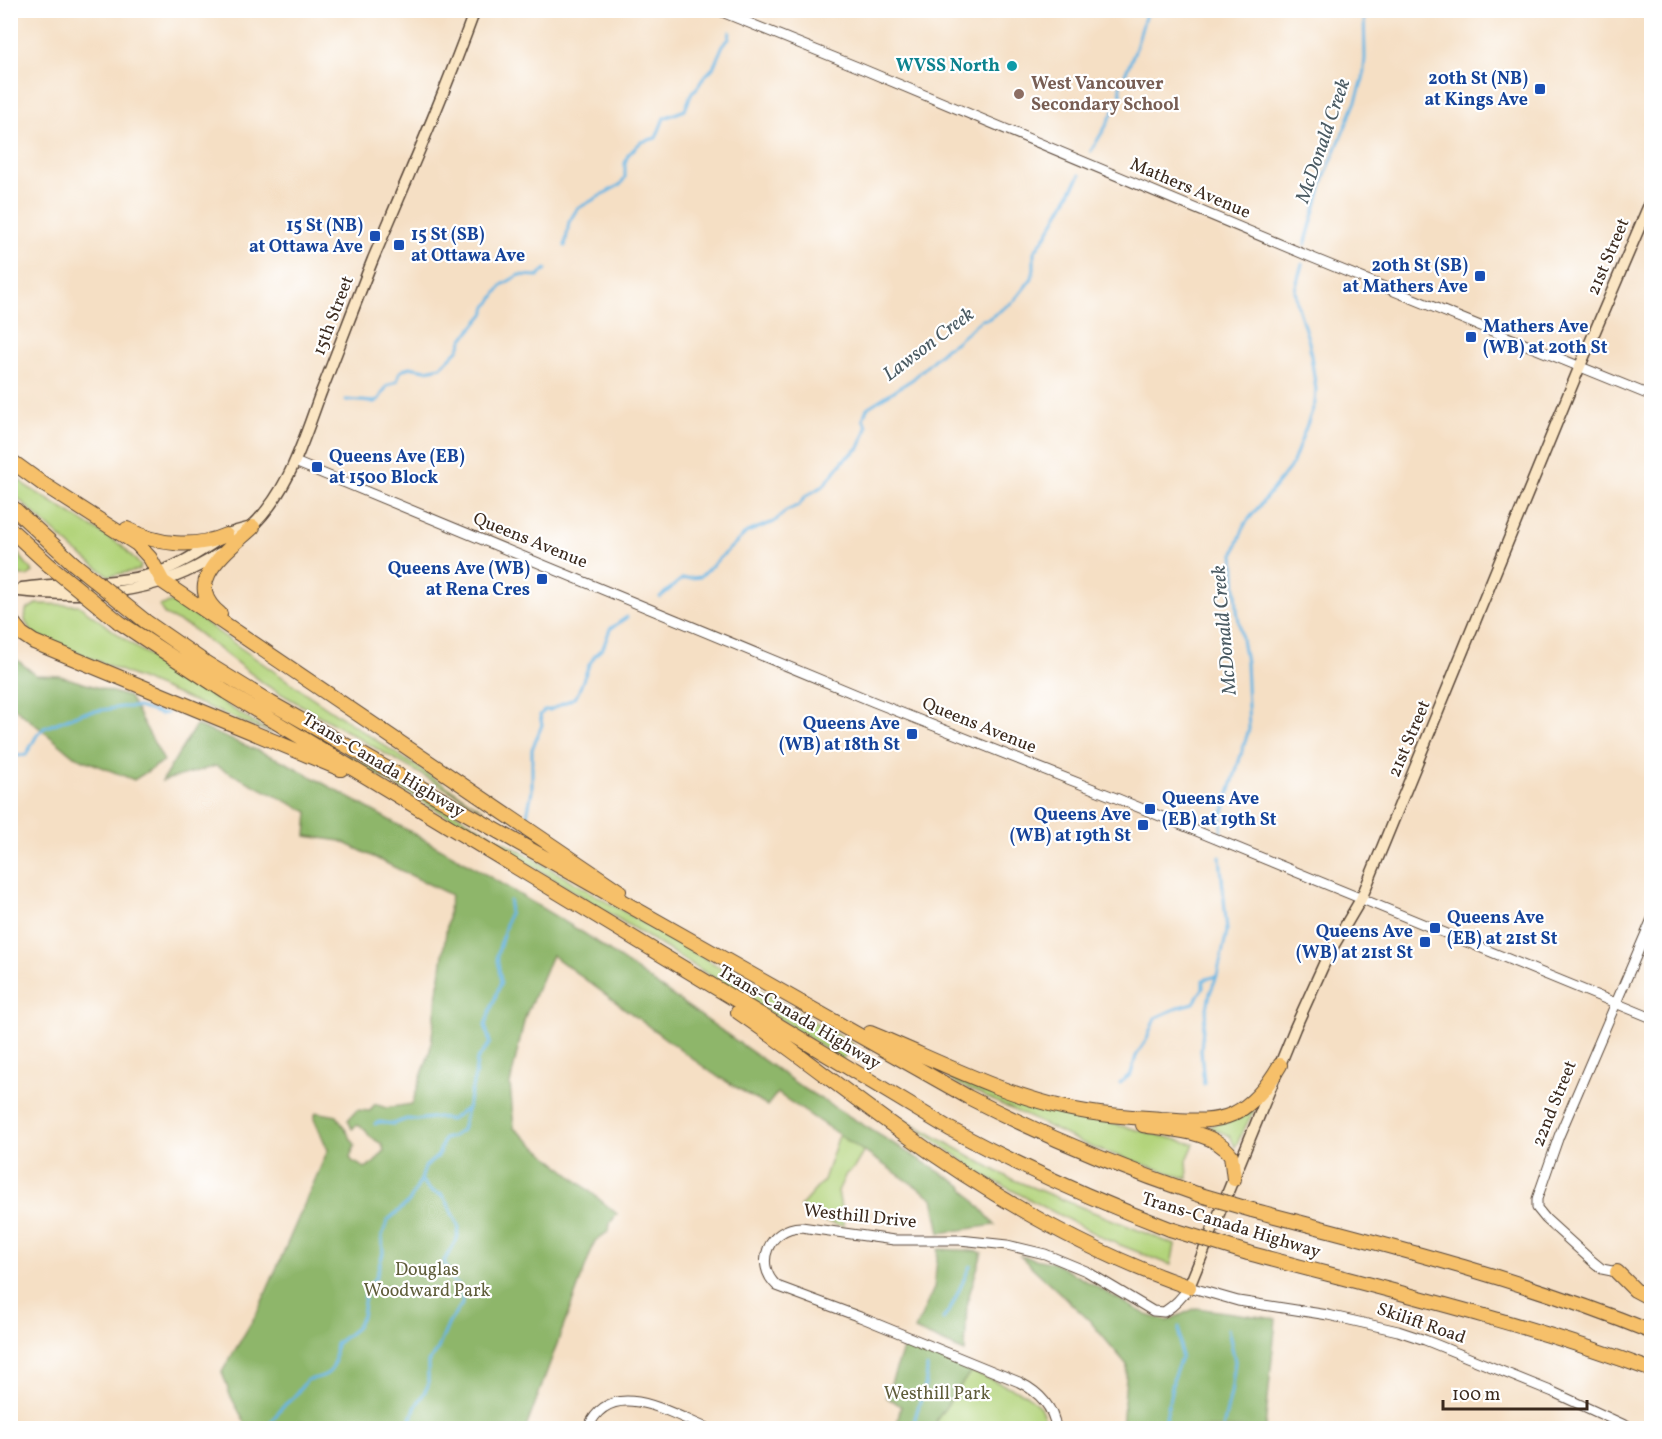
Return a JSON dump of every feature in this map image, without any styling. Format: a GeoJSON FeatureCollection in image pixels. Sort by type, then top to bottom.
{"type":"FeatureCollection","features":[{"type":"Feature","properties":{"kind":"highway"},"geometry":{"type":"LineString","coordinates":[[10,460],[145,551],[160,577],[711,951]]}},
{"type":"Feature","properties":{"kind":"highway","name":"Trans-Canada Highway"},"geometry":{"type":"LineString","coordinates":[[10,505],[73,563],[145,621],[206,663],[271,703],[1000,1114],[1091,1155],[1197,1194],[1503,1278],[1652,1332]]}},
{"type":"Feature","properties":{"kind":"highway"},"geometry":{"type":"LineString","coordinates":[[100,519],[117,524],[139,535],[178,544],[208,542],[226,535]]}},
{"type":"Feature","properties":{"kind":"highway"},"geometry":{"type":"LineString","coordinates":[[253,526],[210,570],[204,585],[204,593],[217,611],[291,668]]}},
{"type":"Feature","properties":{"kind":"highway","name":"Trans-Canada Highway"},"geometry":{"type":"LineString","coordinates":[[10,529],[49,565],[119,622],[197,674],[950,1129],[1066,1187],[1170,1229],[1248,1253],[1491,1317],[1652,1370]]}},
{"type":"Feature","properties":{"kind":"highway"},"geometry":{"type":"LineString","coordinates":[[10,619],[22,634],[34,642],[343,770],[461,834]]}},
{"type":"Feature","properties":{"kind":"highway"},"geometry":{"type":"LineString","coordinates":[[617,929],[750,1020],[921,1145],[1002,1198],[1095,1250],[1189,1287]]}},
{"type":"Feature","properties":{"kind":"highway"},"geometry":{"type":"LineString","coordinates":[[819,1013],[978,1079],[1066,1108],[1191,1134],[1218,1142],[1232,1155],[1234,1179]]}},
{"type":"Feature","properties":{"kind":"highway"},"geometry":{"type":"LineString","coordinates":[[1066,1108],[1126,1116],[1186,1120],[1220,1119],[1234,1114],[1255,1098],[1280,1065]]}},
{"type":"Feature","properties":{"kind":"highway"},"geometry":{"type":"LineString","coordinates":[[1617,1272],[1635,1290],[1652,1299]]}},
{"type":"Feature","properties":{"kind":"main road","name":"15th Street"},"geometry":{"type":"LineString","coordinates":[[10,590],[45,594],[102,594],[195,568],[211,559],[253,526],[275,501],[295,462],[373,260],[400,201],[475,10]]}},
{"type":"Feature","properties":{"kind":"main road","name":"21st Street"},"geometry":{"type":"LineString","coordinates":[[1189,1287],[1328,955],[1361,899],[1580,366],[1652,198]]}},
{"type":"Feature","properties":{"kind":"main road","name":"15th Street"},"geometry":{"type":"LineString","coordinates":[[160,577],[226,535],[253,526]]}},
{"type":"Feature","properties":{"kind":"street","name":"Mathers Avenue"},"geometry":{"type":"LineString","coordinates":[[717,10],[1313,258],[1652,396]]}},
{"type":"Feature","properties":{"kind":"street","name":"Queens Avenue"},"geometry":{"type":"LineString","coordinates":[[295,462],[874,702],[1652,1018]]}},
{"type":"Feature","properties":{"kind":"street","name":"22nd Street"},"geometry":{"type":"LineString","coordinates":[[1617,1272],[1602,1269],[1546,1219],[1537,1208],[1559,1136],[1652,919]]}},
{"type":"Feature","properties":{"kind":"street","name":"Westhill Drive"},"geometry":{"type":"LineString","coordinates":[[1056,1428],[1052,1412],[1043,1399],[1019,1382],[777,1286],[768,1275],[766,1260],[772,1241],[786,1228],[801,1227],[883,1239],[960,1240],[1007,1245],[1045,1254],[1086,1271],[1153,1311],[1164,1312],[1180,1300],[1189,1287]]}},
{"type":"Feature","properties":{"kind":"street","name":"Skilift Road"},"geometry":{"type":"LineString","coordinates":[[1189,1287],[1238,1301],[1328,1314],[1407,1334],[1553,1392],[1631,1428]]}},
{"type":"Feature","properties":{"kind":"street"},"geometry":{"type":"LineString","coordinates":[[588,1428],[604,1407],[625,1400],[634,1400],[707,1428]]}},
{"type":"Feature","properties":{"kind":"green space"},"geometry":{"type":"Polygon","coordinates":[[[11,472],[26,486],[121,545],[141,566],[139,570],[109,576],[74,550],[11,492],[11,472]]]}},
{"type":"Feature","properties":{"kind":"green space"},"geometry":{"type":"Polygon","coordinates":[[[11,545],[33,572],[27,576],[11,575],[11,545]]]}},
{"type":"Feature","properties":{"kind":"green space"},"geometry":{"type":"Polygon","coordinates":[[[176,601],[290,682],[485,811],[266,685],[190,627],[165,615],[159,606],[176,601]]]}},
{"type":"Feature","properties":{"kind":"green space"},"geometry":{"type":"Polygon","coordinates":[[[36,604],[78,605],[140,650],[272,734],[33,634],[25,621],[26,610],[36,604]]]}},
{"type":"Feature","properties":{"kind":"green space"},"geometry":{"type":"Polygon","coordinates":[[[11,655],[36,675],[60,676],[129,697],[164,761],[134,780],[74,756],[11,705],[11,655]]]}},
{"type":"Feature","properties":{"kind":"green space","name":"Douglas Woodward Park"},"geometry":{"type":"Polygon","coordinates":[[[196,725],[285,762],[470,865],[585,934],[803,1088],[961,1185],[995,1225],[940,1233],[933,1198],[777,1093],[767,1106],[712,1073],[552,955],[525,1017],[510,1084],[514,1128],[617,1214],[610,1223],[609,1231],[595,1241],[526,1428],[336,1428],[302,1421],[281,1428],[248,1428],[230,1395],[222,1372],[257,1313],[328,1150],[314,1119],[316,1112],[337,1116],[355,1145],[350,1157],[352,1161],[365,1168],[374,1163],[384,1151],[382,1144],[370,1137],[364,1128],[357,1125],[352,1129],[348,1120],[357,1110],[370,1111],[375,1104],[386,1108],[412,1104],[430,1051],[451,895],[341,841],[306,836],[308,812],[216,766],[162,781],[196,725]]]}},
{"type":"Feature","properties":{"kind":"green space"},"geometry":{"type":"Polygon","coordinates":[[[347,754],[449,810],[854,1045],[842,1060],[769,1012],[536,868],[347,757],[347,754]]]}},
{"type":"Feature","properties":{"kind":"green space"},"geometry":{"type":"Polygon","coordinates":[[[953,1073],[1045,1107],[1194,1144],[1187,1160],[1188,1179],[1091,1147],[950,1080],[953,1073]]]}},
{"type":"Feature","properties":{"kind":"green space"},"geometry":{"type":"Polygon","coordinates":[[[1255,1108],[1235,1147],[1230,1136],[1209,1127],[1255,1108]]]}},
{"type":"Feature","properties":{"kind":"green space"},"geometry":{"type":"Polygon","coordinates":[[[901,1117],[1009,1178],[1175,1245],[1171,1265],[1105,1239],[987,1177],[901,1117]]]}},
{"type":"Feature","properties":{"kind":"green space"},"geometry":{"type":"Polygon","coordinates":[[[839,1135],[864,1151],[854,1168],[846,1174],[838,1191],[844,1226],[812,1219],[800,1207],[824,1180],[839,1135]]]}},
{"type":"Feature","properties":{"kind":"green space"},"geometry":{"type":"Polygon","coordinates":[[[938,1249],[982,1253],[967,1302],[965,1352],[915,1330],[934,1288],[938,1249]]]}},
{"type":"Feature","properties":{"kind":"green space"},"geometry":{"type":"Polygon","coordinates":[[[1020,1256],[1054,1263],[1147,1315],[1167,1321],[1196,1308],[1276,1319],[1265,1428],[1122,1428],[1127,1365],[1089,1320],[1020,1256]]]}},
{"type":"Feature","properties":{"kind":"green space","name":"Westhill Park"},"geometry":{"type":"Polygon","coordinates":[[[905,1344],[1026,1394],[1040,1407],[1049,1428],[899,1428],[903,1417],[905,1344]]]}},
{"type":"Feature","properties":{"kind":"green space"},"geometry":{"type":"Polygon","coordinates":[[[905,1344],[971,1371],[936,1421],[936,1428],[896,1428],[901,1406],[886,1397],[905,1344]]]}},
{"type":"Feature","properties":{"kind":"waterway","name":"Lawson Creek"},"geometry":{"type":"LineString","coordinates":[[1091,151],[1121,96],[1120,86],[1135,51],[1147,10]]}},
{"type":"Feature","properties":{"kind":"waterway","name":"McDonald Creek"},"geometry":{"type":"LineString","coordinates":[[1305,245],[1324,178],[1363,79],[1364,10]]}},
{"type":"Feature","properties":{"kind":"waterway"},"geometry":{"type":"LineString","coordinates":[[565,246],[569,222],[577,209],[621,184],[625,177],[625,163],[628,155],[641,142],[656,138],[664,118],[685,110],[692,92],[713,68],[723,45],[729,39],[730,32]]}},
{"type":"Feature","properties":{"kind":"waterway","name":"Lawson Creek"},"geometry":{"type":"LineString","coordinates":[[660,597],[682,579],[700,577],[747,532],[774,522],[824,485],[845,459],[859,448],[866,431],[867,426],[863,419],[867,408],[913,379],[981,320],[988,319],[1014,301],[1032,278],[1034,252],[1047,234],[1080,175]]}},
{"type":"Feature","properties":{"kind":"waterway","name":"McDonald Creek"},"geometry":{"type":"LineString","coordinates":[[1221,834],[1222,816],[1249,729],[1246,662],[1237,610],[1234,553],[1245,524],[1292,465],[1315,403],[1316,390],[1309,342],[1295,290],[1302,264]]}},
{"type":"Feature","properties":{"kind":"waterway"},"geometry":{"type":"LineString","coordinates":[[346,400],[375,402],[387,386],[397,381],[400,372],[409,367],[426,370],[441,367],[458,350],[463,339],[484,314],[502,285],[519,275],[538,276],[546,269]]}},
{"type":"Feature","properties":{"kind":"waterway","name":"Lawson Creek"},"geometry":{"type":"LineString","coordinates":[[526,820],[532,791],[532,749],[542,725],[540,715],[545,710],[550,710],[574,698],[589,665],[603,648],[610,629],[627,617]]}},
{"type":"Feature","properties":{"kind":"waterway"},"geometry":{"type":"LineString","coordinates":[[10,759],[26,755],[37,735],[44,728],[82,713],[122,707],[138,707],[161,714],[167,713]]}},
{"type":"Feature","properties":{"kind":"waterway","name":"McDonald Creek"},"geometry":{"type":"LineString","coordinates":[[1204,1084],[1201,1050],[1203,1028],[1227,931],[1220,857]]}},
{"type":"Feature","properties":{"kind":"waterway","name":"Lawson Creek"},"geometry":{"type":"LineString","coordinates":[[267,1428],[282,1407],[293,1398],[307,1380],[325,1375],[332,1369],[336,1344],[356,1328],[362,1316],[366,1290],[376,1277],[383,1253],[382,1236],[388,1220],[409,1202],[425,1167],[438,1156],[444,1139],[462,1130],[477,1060],[490,1043],[485,1025],[501,982],[497,956],[509,914],[510,901]]}},
{"type":"Feature","properties":{"kind":"waterway"},"geometry":{"type":"LineString","coordinates":[[1120,1083],[1131,1074],[1136,1056],[1147,1039],[1155,1018],[1194,1003],[1203,988],[1203,980],[1217,976]]}},
{"type":"Feature","properties":{"kind":"waterway"},"geometry":{"type":"LineString","coordinates":[[379,1122],[393,1124],[407,1119],[438,1117],[450,1120],[466,1109]]}},
{"type":"Feature","properties":{"kind":"waterway"},"geometry":{"type":"LineString","coordinates":[[408,1428],[415,1408],[428,1386],[428,1362],[436,1353],[449,1323],[462,1304],[462,1294],[458,1285],[452,1280],[444,1261],[457,1239],[459,1228],[442,1195],[431,1191],[421,1180]]}},
{"type":"Feature","properties":{"kind":"waterway"},"geometry":{"type":"LineString","coordinates":[[943,1319],[951,1308],[970,1266]]}},
{"type":"Feature","properties":{"kind":"waterway","name":"McDonald Creek"},"geometry":{"type":"LineString","coordinates":[[1164,1428],[1174,1376],[1181,1358],[1179,1327]]}},
{"type":"Feature","properties":{"kind":"waterway"},"geometry":{"type":"LineString","coordinates":[[1223,1428],[1235,1361],[1228,1329]]}},
{"type":"Feature","properties":{"kind":"waterway"},"geometry":{"type":"LineString","coordinates":[[913,1428],[926,1382],[927,1367]]}},
{"type":"Feature","properties":{"kind":"place","name":"WVSS North"},"geometry":{"type":"Point","coordinates":[1012,66]}},
{"type":"Feature","properties":{"kind":"place","name":"20th St (NB) at Kings Ave"},"geometry":{"type":"Point","coordinates":[1540,89]}},
{"type":"Feature","properties":{"kind":"place","name":"West Vancouver Secondary School"},"geometry":{"type":"Point","coordinates":[1019,94]}},
{"type":"Feature","properties":{"kind":"place","name":"15 St (NB) at Ottawa Ave"},"geometry":{"type":"Point","coordinates":[375,236]}},
{"type":"Feature","properties":{"kind":"place","name":"15 St (SB) at Ottawa Ave"},"geometry":{"type":"Point","coordinates":[399,245]}},
{"type":"Feature","properties":{"kind":"place","name":"20th St (SB) at Mathers Ave"},"geometry":{"type":"Point","coordinates":[1480,276]}},
{"type":"Feature","properties":{"kind":"place","name":"Mathers Ave (WB) at 20th St"},"geometry":{"type":"Point","coordinates":[1471,337]}},
{"type":"Feature","properties":{"kind":"place","name":"Queens Ave (EB) at 1500 Block"},"geometry":{"type":"Point","coordinates":[317,467]}},
{"type":"Feature","properties":{"kind":"place","name":"Queens Ave (WB) at Rena Cres"},"geometry":{"type":"Point","coordinates":[542,579]}},
{"type":"Feature","properties":{"kind":"place","name":"Queens Ave (WB) at 18th St"},"geometry":{"type":"Point","coordinates":[912,734]}},
{"type":"Feature","properties":{"kind":"place","name":"Queens Ave (EB) at 19th St"},"geometry":{"type":"Point","coordinates":[1150,809]}},
{"type":"Feature","properties":{"kind":"place","name":"Queens Ave (WB) at 19th St"},"geometry":{"type":"Point","coordinates":[1143,825]}},
{"type":"Feature","properties":{"kind":"place","name":"Queens Ave (EB) at 21st St"},"geometry":{"type":"Point","coordinates":[1435,928]}},
{"type":"Feature","properties":{"kind":"place","name":"Queens Ave (WB) at 21st St"},"geometry":{"type":"Point","coordinates":[1425,942]}}]}
